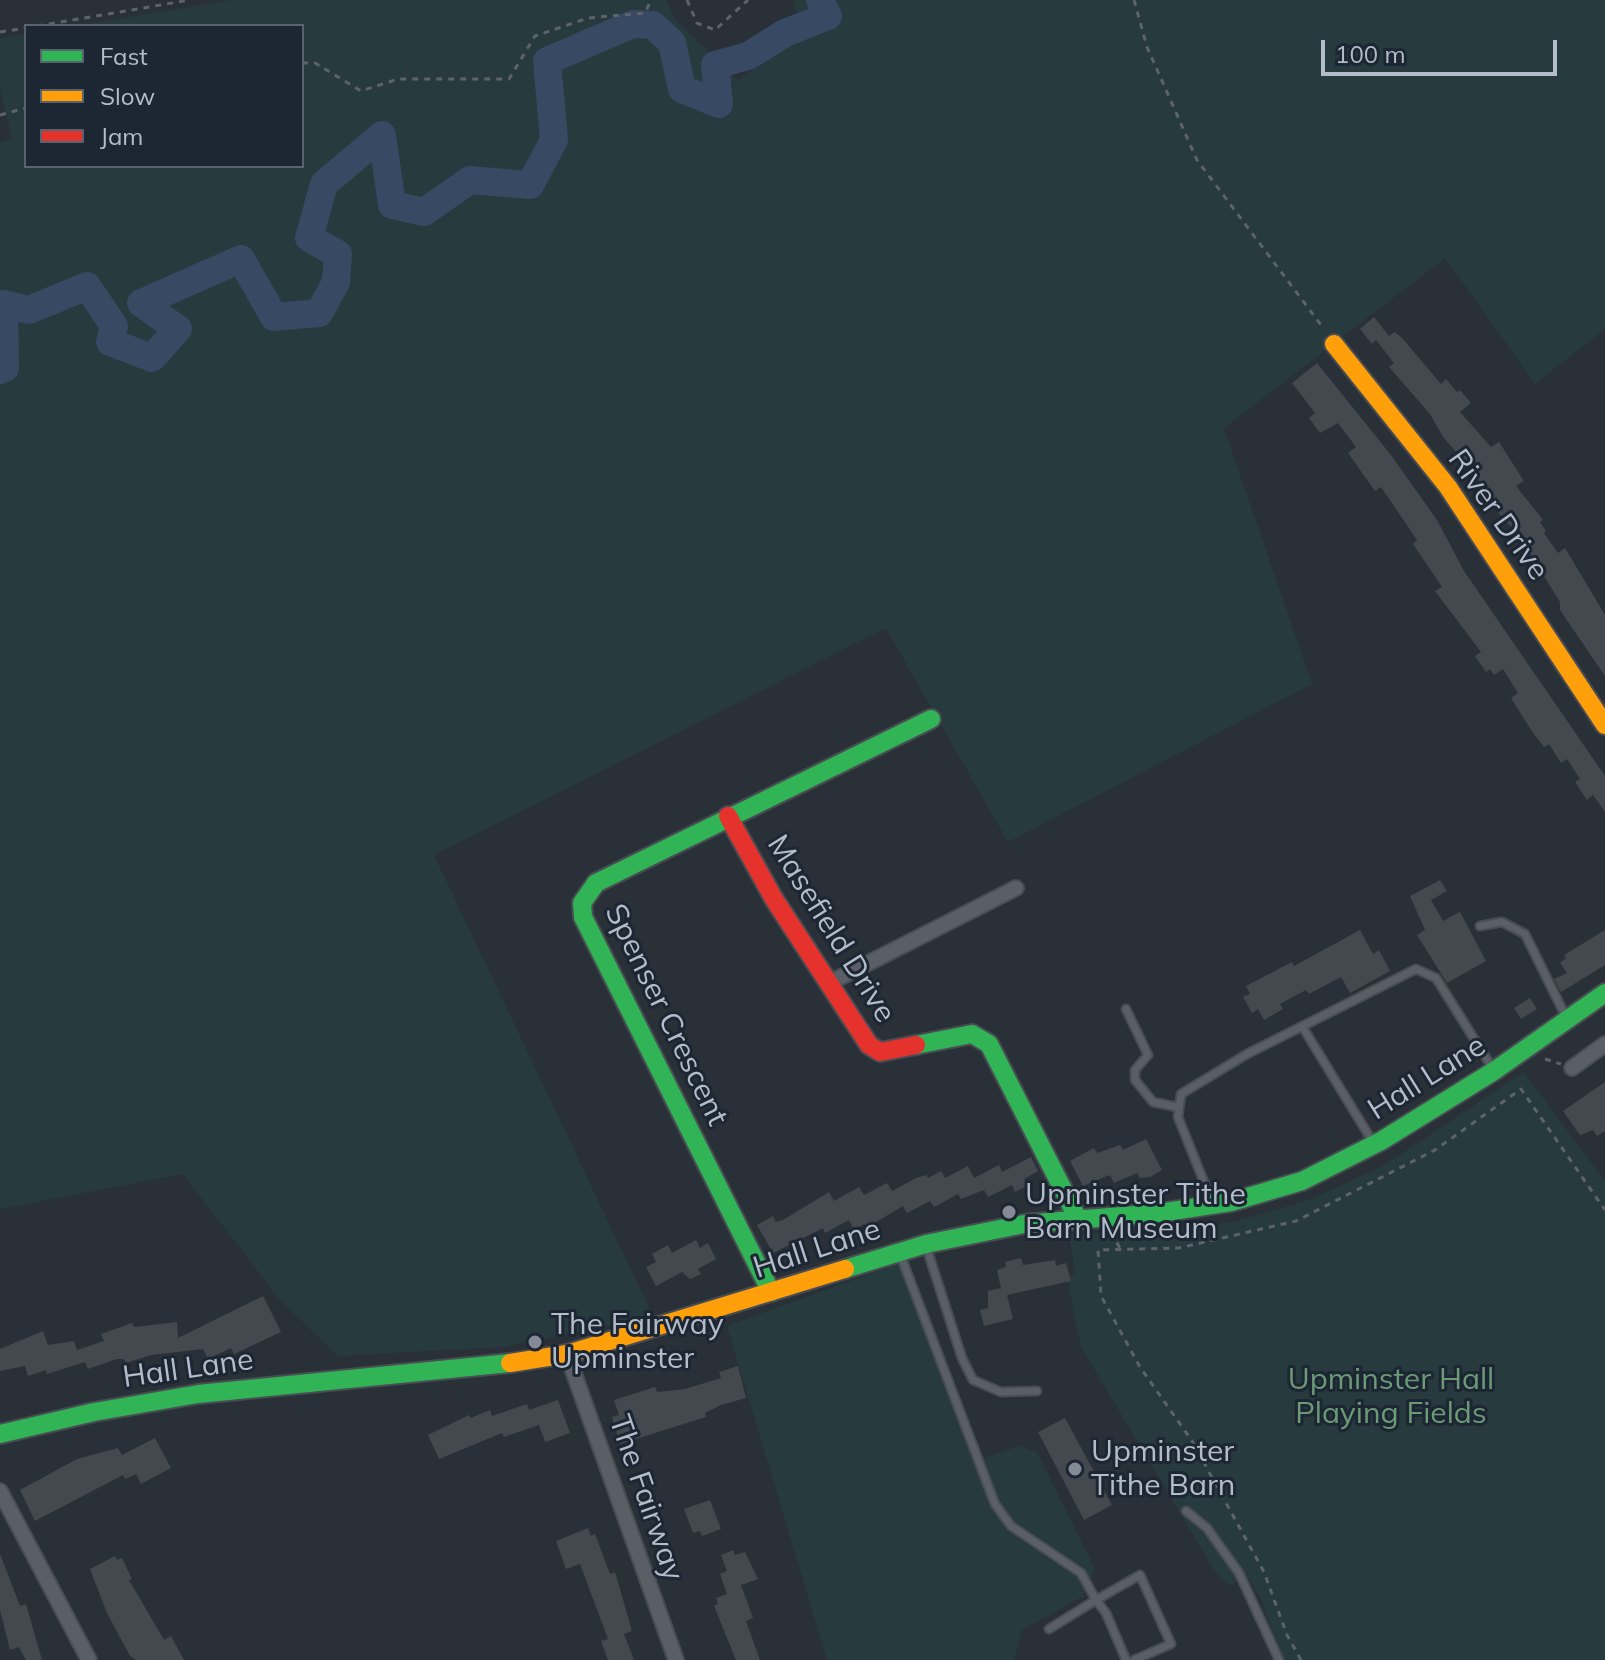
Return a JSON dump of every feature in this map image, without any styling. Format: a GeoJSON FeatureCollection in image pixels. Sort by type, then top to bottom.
{"type":"FeatureCollection","features":[{"type":"Feature","properties":{"kind":"street","name":"River Drive"},"geometry":{"type":"LineString","coordinates":[[1334,344],[1448,487],[1605,725]]}},
{"type":"Feature","properties":{"kind":"street","name":"Spenser Crescent"},"geometry":{"type":"LineString","coordinates":[[771,1292],[583,917],[582,903],[596,883],[931,719]]}},
{"type":"Feature","properties":{"kind":"street","name":"Masefield Drive"},"geometry":{"type":"LineString","coordinates":[[728,816],[774,899],[869,1045],[880,1052],[972,1034],[989,1044],[1077,1217]]}},
{"type":"Feature","properties":{"kind":"street"},"geometry":{"type":"LineString","coordinates":[[829,983],[1016,888]]}},
{"type":"Feature","properties":{"kind":"street","name":"Hall Lane"},"geometry":{"type":"LineString","coordinates":[[0,1434],[94,1412],[198,1394],[477,1368],[567,1354],[926,1244],[1077,1217],[1159,1213],[1213,1204],[1302,1181],[1374,1144],[1494,1071],[1605,993]]}},
{"type":"Feature","properties":{"kind":"street"},"geometry":{"type":"LineString","coordinates":[[1572,1068],[1605,1044]]}},
{"type":"Feature","properties":{"kind":"street","name":"The Fairway"},"geometry":{"type":"LineString","coordinates":[[567,1354],[676,1660]]}},
{"type":"Feature","properties":{"kind":"street"},"geometry":{"type":"LineString","coordinates":[[0,1491],[89,1660]]}},
{"type":"Feature","properties":{"kind":"lane"},"geometry":{"type":"LineString","coordinates":[[1480,926],[1502,922],[1525,934],[1567,1020]]}},
{"type":"Feature","properties":{"kind":"lane"},"geometry":{"type":"LineString","coordinates":[[1213,1204],[1177,1107],[1181,1094],[1302,1026],[1416,969],[1436,978],[1494,1071]]}},
{"type":"Feature","properties":{"kind":"lane"},"geometry":{"type":"LineString","coordinates":[[1126,1009],[1148,1055],[1135,1070],[1135,1080],[1153,1102],[1177,1107]]}},
{"type":"Feature","properties":{"kind":"lane"},"geometry":{"type":"LineString","coordinates":[[1302,1026],[1374,1144]]}},
{"type":"Feature","properties":{"kind":"lane"},"geometry":{"type":"LineString","coordinates":[[926,1244],[962,1358],[973,1380],[1001,1392],[1037,1391]]}},
{"type":"Feature","properties":{"kind":"lane"},"geometry":{"type":"LineString","coordinates":[[899,1252],[995,1504],[1011,1526],[1081,1573],[1126,1660]]}},
{"type":"Feature","properties":{"kind":"lane"},"geometry":{"type":"LineString","coordinates":[[1186,1511],[1207,1528],[1239,1573],[1279,1660]]}},
{"type":"Feature","properties":{"kind":"lane"},"geometry":{"type":"LineString","coordinates":[[1049,1629],[1140,1575],[1171,1644],[1134,1660]]}},
{"type":"Feature","properties":{"kind":"path"},"geometry":{"type":"LineString","coordinates":[[49,24],[190,0]]}},
{"type":"Feature","properties":{"kind":"path"},"geometry":{"type":"LineString","coordinates":[[304,63],[315,63],[361,91],[398,79],[509,79],[535,36],[588,18],[645,13],[651,0]]}},
{"type":"Feature","properties":{"kind":"path"},"geometry":{"type":"LineString","coordinates":[[687,0],[697,23],[715,30],[748,0]]}},
{"type":"Feature","properties":{"kind":"path"},"geometry":{"type":"LineString","coordinates":[[1134,0],[1147,47],[1197,160],[1334,344]]}},
{"type":"Feature","properties":{"kind":"path"},"geometry":{"type":"LineString","coordinates":[[0,32],[24,28]]}},
{"type":"Feature","properties":{"kind":"path"},"geometry":{"type":"LineString","coordinates":[[0,115],[24,109]]}},
{"type":"Feature","properties":{"kind":"path"},"geometry":{"type":"LineString","coordinates":[[1537,1055],[1572,1068]]}},
{"type":"Feature","properties":{"kind":"path"},"geometry":{"type":"LineString","coordinates":[[1519,1079],[1521,1089],[1605,1210]]}},
{"type":"Feature","properties":{"kind":"path"},"geometry":{"type":"LineString","coordinates":[[1301,1660],[1287,1635],[1264,1572],[1192,1441],[1140,1367],[1101,1296],[1098,1250],[1179,1248],[1296,1221],[1435,1150],[1521,1089]]}},
{"type":"Feature","properties":{"kind":"path"},"geometry":{"type":"LineString","coordinates":[[1107,1225],[1121,1251]]}},
{"type":"Feature","properties":{"kind":"green space"},"geometry":{"type":"Polygon","coordinates":[[[232,0],[667,0],[674,18],[738,80],[801,36],[793,0],[1605,0],[1605,329],[1535,384],[1445,258],[1224,428],[1312,684],[1008,842],[886,628],[434,855],[653,1316],[504,1347],[338,1356],[280,1300],[183,1174],[0,1209],[0,143],[12,139],[0,88],[0,38],[24,34],[24,168],[304,168],[304,24],[86,24],[232,0]]]}},
{"type":"Feature","properties":{"kind":"green space","name":"Upminster Hall Playing Fields"},"geometry":{"type":"Polygon","coordinates":[[[1524,1072],[1605,1181],[1605,1660],[1282,1660],[1261,1598],[1246,1575],[1230,1586],[1216,1573],[1081,1347],[1069,1287],[1069,1279],[1075,1273],[1069,1234],[1163,1232],[1236,1221],[1309,1200],[1383,1166],[1524,1072]]]}},
{"type":"Feature","properties":{"kind":"green space"},"geometry":{"type":"Polygon","coordinates":[[[907,1260],[984,1458],[1020,1446],[1037,1452],[1095,1569],[1082,1597],[1022,1630],[1014,1660],[827,1660],[727,1326],[907,1260]]]}},
{"type":"Feature","properties":{"kind":"building"},"geometry":{"type":"Polygon","coordinates":[[[1374,317],[1389,336],[1395,332],[1403,339],[1441,384],[1446,379],[1457,392],[1460,390],[1471,403],[1460,412],[1491,447],[1499,442],[1524,481],[1516,486],[1543,520],[1540,522],[1546,531],[1544,533],[1558,553],[1565,548],[1605,615],[1605,676],[1560,610],[1560,602],[1515,529],[1504,521],[1473,471],[1389,367],[1394,363],[1376,340],[1372,344],[1360,329],[1374,317]]]}},
{"type":"Feature","properties":{"kind":"building"},"geometry":{"type":"Polygon","coordinates":[[[1317,363],[1391,455],[1437,520],[1464,571],[1605,776],[1605,812],[1593,795],[1587,800],[1575,782],[1580,779],[1567,759],[1561,763],[1549,744],[1544,747],[1533,733],[1511,698],[1518,693],[1503,669],[1494,675],[1490,669],[1486,672],[1475,656],[1481,652],[1435,591],[1442,587],[1413,544],[1417,540],[1381,487],[1375,491],[1348,453],[1356,447],[1338,423],[1320,433],[1309,418],[1315,413],[1292,383],[1317,363]]]}},
{"type":"Feature","properties":{"kind":"building"},"geometry":{"type":"Polygon","coordinates":[[[1440,880],[1447,891],[1431,900],[1443,921],[1460,912],[1486,961],[1447,983],[1417,935],[1425,930],[1410,896],[1440,880]]]}},
{"type":"Feature","properties":{"kind":"building"},"geometry":{"type":"Polygon","coordinates":[[[1360,930],[1373,954],[1379,950],[1390,971],[1350,993],[1341,977],[1309,994],[1306,990],[1280,1004],[1283,1009],[1264,1020],[1258,1009],[1252,1013],[1243,997],[1250,994],[1246,986],[1292,962],[1294,966],[1360,930]]]}},
{"type":"Feature","properties":{"kind":"building"},"geometry":{"type":"Polygon","coordinates":[[[1605,930],[1605,965],[1561,992],[1554,979],[1567,973],[1560,963],[1566,958],[1564,955],[1605,930]]]}},
{"type":"Feature","properties":{"kind":"building"},"geometry":{"type":"Polygon","coordinates":[[[1530,998],[1537,1009],[1521,1019],[1514,1008],[1530,998]]]}},
{"type":"Feature","properties":{"kind":"building"},"geometry":{"type":"Polygon","coordinates":[[[1605,1082],[1605,1131],[1597,1136],[1593,1130],[1580,1135],[1563,1111],[1605,1082]]]}},
{"type":"Feature","properties":{"kind":"building"},"geometry":{"type":"Polygon","coordinates":[[[1146,1139],[1162,1170],[1150,1177],[1140,1178],[1137,1173],[1114,1183],[1110,1175],[1083,1186],[1070,1161],[1094,1148],[1097,1153],[1120,1145],[1123,1150],[1146,1139]]]}},
{"type":"Feature","properties":{"kind":"building"},"geometry":{"type":"Polygon","coordinates":[[[1031,1157],[1038,1171],[1024,1179],[1027,1186],[1015,1192],[1012,1185],[988,1197],[984,1190],[961,1199],[958,1194],[934,1207],[930,1201],[907,1213],[903,1206],[866,1228],[864,1224],[854,1230],[849,1220],[825,1233],[823,1228],[773,1253],[757,1225],[773,1216],[776,1222],[783,1220],[829,1192],[834,1201],[859,1187],[864,1195],[887,1183],[892,1191],[916,1178],[927,1175],[928,1178],[941,1171],[945,1178],[968,1166],[974,1178],[999,1165],[1002,1172],[1031,1157]]]}},
{"type":"Feature","properties":{"kind":"building"},"geometry":{"type":"Polygon","coordinates":[[[696,1240],[700,1248],[708,1243],[716,1259],[698,1269],[701,1274],[690,1279],[682,1272],[656,1286],[646,1267],[656,1262],[652,1254],[668,1245],[672,1253],[696,1240]]]}},
{"type":"Feature","properties":{"kind":"building"},"geometry":{"type":"Polygon","coordinates":[[[1021,1258],[1023,1265],[1055,1260],[1056,1266],[1066,1263],[1071,1281],[1007,1295],[1013,1319],[984,1326],[980,1310],[988,1308],[988,1291],[1001,1288],[997,1270],[1006,1267],[1005,1262],[1021,1258]]]}},
{"type":"Feature","properties":{"kind":"building"},"geometry":{"type":"Polygon","coordinates":[[[263,1296],[281,1332],[234,1354],[231,1348],[208,1359],[203,1349],[151,1355],[126,1363],[124,1359],[117,1359],[88,1369],[85,1362],[47,1374],[46,1370],[28,1376],[25,1366],[0,1371],[0,1349],[43,1331],[48,1345],[74,1341],[77,1350],[104,1341],[101,1334],[132,1323],[134,1327],[177,1322],[178,1338],[263,1296]]]}},
{"type":"Feature","properties":{"kind":"building"},"geometry":{"type":"Polygon","coordinates":[[[738,1366],[746,1398],[721,1405],[705,1413],[706,1417],[620,1444],[612,1417],[619,1415],[614,1400],[655,1387],[657,1392],[685,1389],[721,1378],[719,1372],[738,1366]]]}},
{"type":"Feature","properties":{"kind":"building"},"geometry":{"type":"Polygon","coordinates":[[[558,1400],[570,1433],[545,1442],[539,1425],[504,1437],[502,1433],[439,1459],[428,1435],[469,1415],[471,1418],[490,1410],[492,1416],[527,1404],[529,1410],[558,1400]]]}},
{"type":"Feature","properties":{"kind":"building","name":"Upminster Tithe Barn"},"geometry":{"type":"Polygon","coordinates":[[[1065,1418],[1112,1505],[1084,1520],[1038,1432],[1065,1418]]]}},
{"type":"Feature","properties":{"kind":"building"},"geometry":{"type":"Polygon","coordinates":[[[155,1438],[171,1468],[141,1484],[136,1474],[125,1479],[123,1475],[35,1521],[20,1490],[77,1459],[118,1448],[122,1455],[155,1438]]]}},
{"type":"Feature","properties":{"kind":"building"},"geometry":{"type":"Polygon","coordinates":[[[710,1500],[721,1529],[702,1536],[700,1531],[693,1533],[684,1509],[710,1500]]]}},
{"type":"Feature","properties":{"kind":"building"},"geometry":{"type":"Polygon","coordinates":[[[588,1528],[591,1536],[595,1534],[610,1574],[615,1572],[632,1631],[624,1634],[634,1660],[608,1660],[601,1641],[608,1639],[580,1564],[566,1569],[556,1541],[588,1528]]]}},
{"type":"Feature","properties":{"kind":"building"},"geometry":{"type":"Polygon","coordinates":[[[733,1550],[735,1555],[745,1552],[758,1579],[741,1585],[753,1618],[746,1621],[760,1660],[736,1660],[714,1606],[718,1604],[716,1598],[727,1594],[720,1574],[727,1571],[721,1555],[733,1550]]]}},
{"type":"Feature","properties":{"kind":"building"},"geometry":{"type":"Polygon","coordinates":[[[0,1554],[20,1606],[26,1604],[42,1660],[26,1660],[19,1647],[10,1650],[0,1610],[0,1554]]]}},
{"type":"Feature","properties":{"kind":"building"},"geometry":{"type":"Polygon","coordinates":[[[115,1556],[117,1560],[122,1558],[132,1579],[129,1580],[164,1640],[171,1636],[184,1660],[136,1660],[130,1656],[107,1613],[90,1569],[115,1556]]]}},
{"type":"Feature","properties":{"kind":"waterway"},"geometry":{"type":"LineString","coordinates":[[0,370],[5,368],[4,304],[29,310],[87,286],[114,326],[110,342],[152,358],[178,329],[141,303],[241,259],[274,317],[319,313],[336,282],[338,254],[309,238],[324,184],[382,135],[392,205],[424,212],[470,180],[530,185],[554,140],[547,61],[633,24],[653,25],[672,43],[682,89],[719,104],[715,65],[748,56],[785,33],[828,16],[820,0]]}},
{"type":"Feature","properties":{"kind":"traffic: fast"},"geometry":{"type":"LineString","coordinates":[[771,1292],[583,917],[582,903],[596,883],[931,719]]}},
{"type":"Feature","properties":{"kind":"traffic: fast"},"geometry":{"type":"LineString","coordinates":[[845,1269],[926,1244],[1024,1224],[1159,1213],[1231,1202],[1302,1181],[1381,1141],[1494,1071],[1605,993]]}},
{"type":"Feature","properties":{"kind":"traffic: fast"},"geometry":{"type":"LineString","coordinates":[[916,1045],[972,1034],[989,1044],[1077,1217]]}},
{"type":"Feature","properties":{"kind":"traffic: fast"},"geometry":{"type":"LineString","coordinates":[[0,1434],[94,1412],[198,1394],[510,1363]]}},
{"type":"Feature","properties":{"kind":"traffic: slow"},"geometry":{"type":"LineString","coordinates":[[1334,344],[1448,487],[1605,725]]}},
{"type":"Feature","properties":{"kind":"traffic: slow"},"geometry":{"type":"LineString","coordinates":[[510,1363],[567,1354],[845,1269]]}},
{"type":"Feature","properties":{"kind":"traffic: jam"},"geometry":{"type":"LineString","coordinates":[[728,816],[774,899],[869,1045],[880,1052],[916,1045]]}},
{"type":"Feature","properties":{"kind":"place","name":"Upminster Tithe Barn Museum"},"geometry":{"type":"Point","coordinates":[1009,1212]}},
{"type":"Feature","properties":{"kind":"place","name":"The Fairway Upminster"},"geometry":{"type":"Point","coordinates":[535,1342]}},
{"type":"Feature","properties":{"kind":"place","name":"Upminster Tithe Barn"},"geometry":{"type":"Point","coordinates":[1075,1469]}}]}
